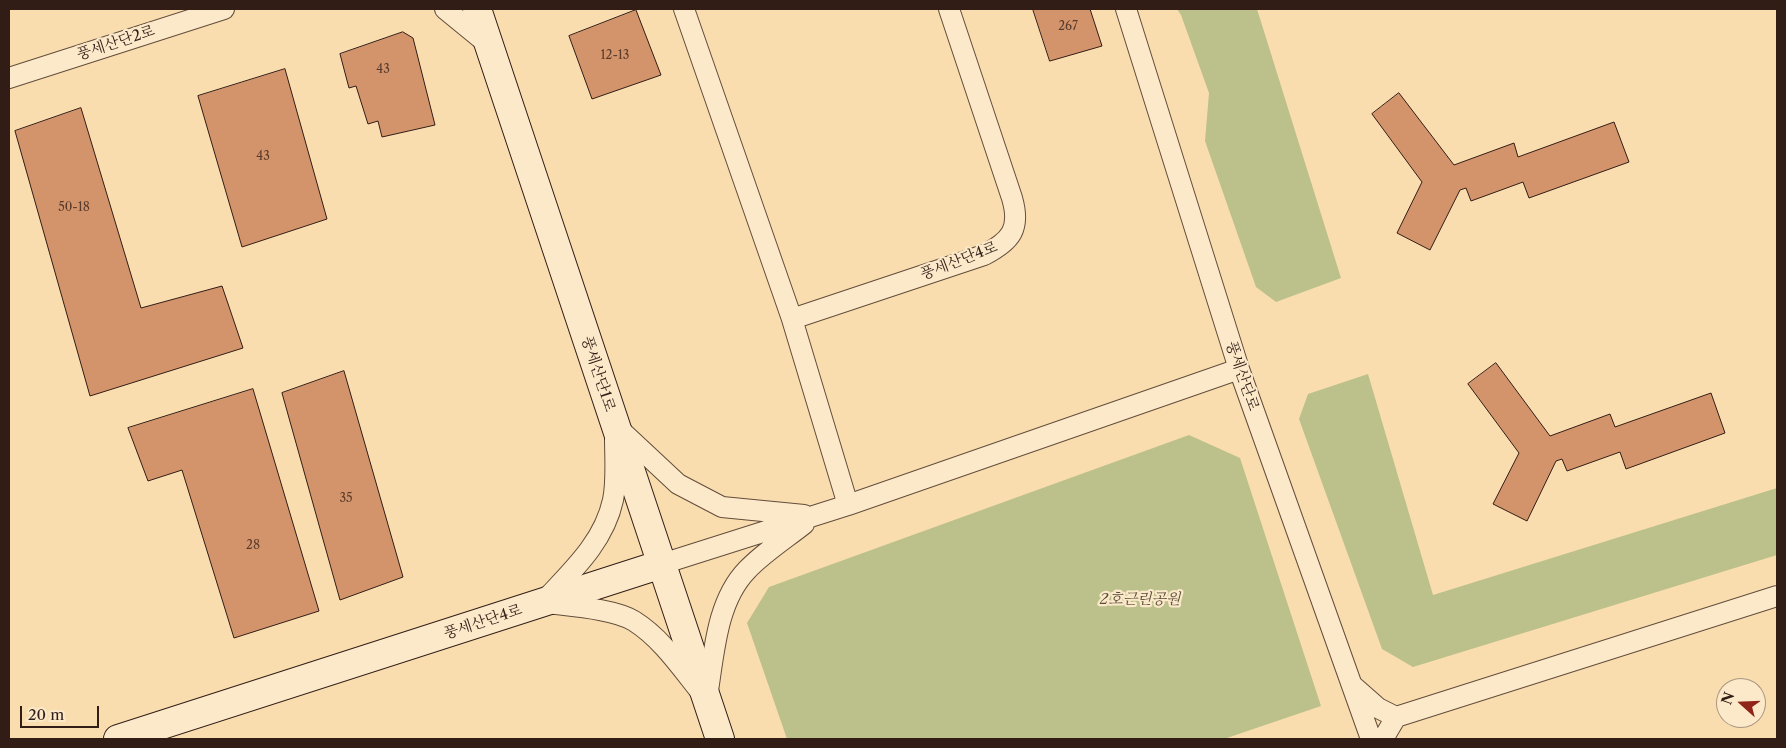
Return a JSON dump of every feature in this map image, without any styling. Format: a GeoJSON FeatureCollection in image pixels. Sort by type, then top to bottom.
{"type":"FeatureCollection","features":[{"type":"Feature","properties":{"kind":"street","name":"풍세산단2로"},"geometry":{"type":"LineString","coordinates":[[9,78],[224,9]]}},
{"type":"Feature","properties":{"kind":"street"},"geometry":{"type":"LineString","coordinates":[[445,9],[489,45]]}},
{"type":"Feature","properties":{"kind":"street","name":"풍세산단1로"},"geometry":{"type":"LineString","coordinates":[[477,9],[720,739]]}},
{"type":"Feature","properties":{"kind":"street"},"geometry":{"type":"LineString","coordinates":[[684,9],[792,319],[848,505]]}},
{"type":"Feature","properties":{"kind":"street","name":"풍세산단4로"},"geometry":{"type":"LineString","coordinates":[[792,319],[984,255],[1003,245],[1013,231],[1017,214],[949,9]]}},
{"type":"Feature","properties":{"kind":"street","name":"풍세산단로"},"geometry":{"type":"LineString","coordinates":[[1126,9],[1238,369],[1371,739]]}},
{"type":"Feature","properties":{"kind":"street","name":"풍세산단4로"},"geometry":{"type":"LineString","coordinates":[[118,739],[848,505],[1238,369]]}},
{"type":"Feature","properties":{"kind":"street"},"geometry":{"type":"LineString","coordinates":[[616,426],[678,484],[722,507],[813,516]]}},
{"type":"Feature","properties":{"kind":"street"},"geometry":{"type":"LineString","coordinates":[[542,602],[583,559],[602,530],[613,500],[616,426]]}},
{"type":"Feature","properties":{"kind":"street"},"geometry":{"type":"LineString","coordinates":[[707,700],[719,628],[730,594],[746,570],[813,516]]}},
{"type":"Feature","properties":{"kind":"street"},"geometry":{"type":"LineString","coordinates":[[1383,739],[1396,717],[1777,596]]}},
{"type":"Feature","properties":{"kind":"street"},"geometry":{"type":"LineString","coordinates":[[542,602],[604,611],[633,620],[663,646],[707,700]]}},
{"type":"Feature","properties":{"kind":"street"},"geometry":{"type":"LineString","coordinates":[[1352,685],[1378,708],[1396,717]]}},
{"type":"Feature","properties":{"kind":"green space"},"geometry":{"type":"Polygon","coordinates":[[[1177,9],[1257,9],[1341,278],[1276,302],[1256,287],[1205,141],[1209,93],[1181,15],[1177,9]]]}},
{"type":"Feature","properties":{"kind":"green space"},"geometry":{"type":"Polygon","coordinates":[[[1368,374],[1433,595],[1777,488],[1777,555],[1413,667],[1382,649],[1299,419],[1308,394],[1368,374]]]}},
{"type":"Feature","properties":{"kind":"green space","name":"2호근린공원"},"geometry":{"type":"Polygon","coordinates":[[[1189,435],[1240,458],[1321,706],[1224,739],[787,739],[747,623],[769,587],[1189,435]]]}},
{"type":"Feature","properties":{"kind":"building"},"geometry":{"type":"Polygon","coordinates":[[[1033,9],[1090,9],[1102,46],[1050,61],[1033,9]]]}},
{"type":"Feature","properties":{"kind":"building"},"geometry":{"type":"Polygon","coordinates":[[[636,10],[661,75],[592,99],[569,36],[636,10]]]}},
{"type":"Feature","properties":{"kind":"building"},"geometry":{"type":"Polygon","coordinates":[[[403,32],[413,38],[435,125],[382,137],[378,121],[368,124],[356,86],[349,88],[340,54],[403,32]]]}},
{"type":"Feature","properties":{"kind":"building"},"geometry":{"type":"Polygon","coordinates":[[[285,69],[327,219],[242,247],[198,96],[285,69]]]}},
{"type":"Feature","properties":{"kind":"building"},"geometry":{"type":"Polygon","coordinates":[[[1399,93],[1454,165],[1514,143],[1518,157],[1614,122],[1629,162],[1529,198],[1523,182],[1471,201],[1466,188],[1460,190],[1430,250],[1397,233],[1422,182],[1372,114],[1399,93]]]}},
{"type":"Feature","properties":{"kind":"building"},"geometry":{"type":"Polygon","coordinates":[[[81,108],[141,308],[222,286],[243,348],[90,396],[15,131],[81,108]]]}},
{"type":"Feature","properties":{"kind":"building"},"geometry":{"type":"Polygon","coordinates":[[[1496,363],[1550,436],[1610,414],[1615,427],[1711,393],[1725,433],[1626,469],[1620,452],[1567,471],[1562,459],[1556,461],[1527,521],[1493,504],[1519,453],[1468,384],[1496,363]]]}},
{"type":"Feature","properties":{"kind":"building"},"geometry":{"type":"Polygon","coordinates":[[[344,371],[403,577],[340,600],[282,393],[344,371]]]}},
{"type":"Feature","properties":{"kind":"building"},"geometry":{"type":"Polygon","coordinates":[[[253,389],[319,611],[234,638],[182,470],[148,481],[128,428],[253,389]]]}}]}
